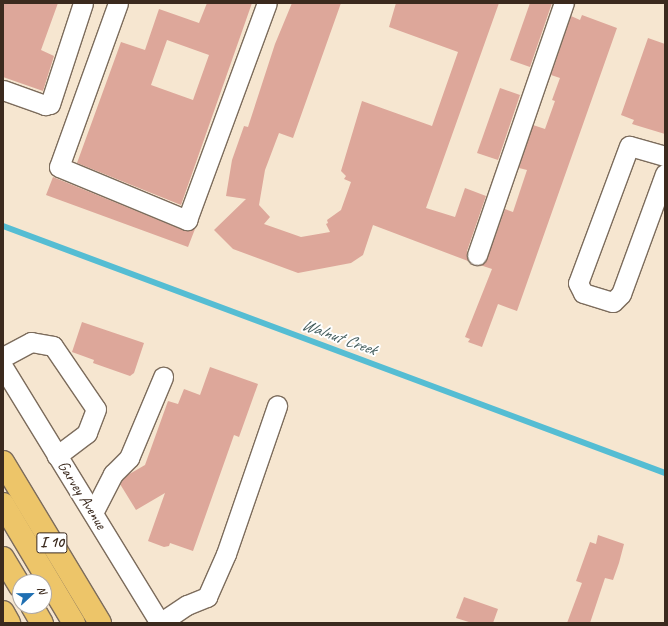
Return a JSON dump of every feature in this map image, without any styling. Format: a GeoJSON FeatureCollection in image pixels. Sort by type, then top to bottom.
{"type":"FeatureCollection","features":[{"type":"Feature","properties":{"kind":"highway","name":"I 10"},"geometry":{"type":"LineString","coordinates":[[3,462],[100,623]]}},
{"type":"Feature","properties":{"kind":"highway"},"geometry":{"type":"LineString","coordinates":[[3,504],[74,623]]}},
{"type":"Feature","properties":{"kind":"highway"},"geometry":{"type":"LineString","coordinates":[[3,558],[13,574]]}},
{"type":"Feature","properties":{"kind":"highway"},"geometry":{"type":"LineString","coordinates":[[3,612],[9,623]]}},
{"type":"Feature","properties":{"kind":"highway"},"geometry":{"type":"LineString","coordinates":[[37,614],[42,623]]}},
{"type":"Feature","properties":{"kind":"street"},"geometry":{"type":"LineString","coordinates":[[3,90],[45,105],[50,104],[83,3]]}},
{"type":"Feature","properties":{"kind":"street"},"geometry":{"type":"LineString","coordinates":[[118,3],[59,167],[187,220],[267,3]]}},
{"type":"Feature","properties":{"kind":"street"},"geometry":{"type":"LineString","coordinates":[[477,255],[564,3]]}},
{"type":"Feature","properties":{"kind":"street"},"geometry":{"type":"LineString","coordinates":[[665,156],[629,146],[578,283],[583,292],[613,302],[621,294],[665,174]]}},
{"type":"Feature","properties":{"kind":"street"},"geometry":{"type":"LineString","coordinates":[[3,357],[31,342],[53,346],[96,408],[87,433],[57,456]]}},
{"type":"Feature","properties":{"kind":"street","name":"Garvey Avenue"},"geometry":{"type":"LineString","coordinates":[[3,367],[160,623]]}},
{"type":"Feature","properties":{"kind":"street"},"geometry":{"type":"LineString","coordinates":[[93,513],[113,474],[129,458],[163,377]]}},
{"type":"Feature","properties":{"kind":"street"},"geometry":{"type":"LineString","coordinates":[[160,623],[187,605],[207,597],[226,554],[277,406]]}},
{"type":"Feature","properties":{"kind":"building"},"geometry":{"type":"Polygon","coordinates":[[[3,3],[58,3],[41,50],[54,56],[43,91],[3,77],[3,3]]]}},
{"type":"Feature","properties":{"kind":"building"},"geometry":{"type":"Polygon","coordinates":[[[207,3],[252,3],[181,205],[77,163],[121,42],[145,50],[159,9],[199,23],[207,3]],[[167,40],[151,85],[193,100],[209,55],[167,40]]]}},
{"type":"Feature","properties":{"kind":"building"},"geometry":{"type":"Polygon","coordinates":[[[292,3],[341,3],[293,138],[279,133],[265,170],[259,205],[270,217],[264,224],[301,237],[330,232],[326,224],[328,223],[327,220],[341,210],[351,182],[344,179],[346,176],[341,171],[362,101],[432,126],[458,52],[389,27],[396,3],[499,3],[426,208],[455,217],[465,188],[486,196],[467,251],[468,261],[373,225],[363,255],[351,263],[298,273],[233,249],[214,230],[246,199],[226,196],[232,160],[244,126],[248,127],[275,44],[292,3]]]}},
{"type":"Feature","properties":{"kind":"building"},"geometry":{"type":"Polygon","coordinates":[[[530,3],[552,3],[530,67],[510,60],[530,3]]]}},
{"type":"Feature","properties":{"kind":"building"},"geometry":{"type":"Polygon","coordinates":[[[582,15],[617,28],[517,311],[498,304],[482,347],[468,342],[470,339],[465,337],[492,269],[480,265],[487,259],[505,209],[513,212],[527,170],[519,168],[533,125],[545,129],[555,101],[552,100],[560,78],[551,75],[571,16],[580,20],[582,15]]]}},
{"type":"Feature","properties":{"kind":"building"},"geometry":{"type":"Polygon","coordinates":[[[648,38],[665,44],[665,134],[632,124],[634,120],[621,115],[648,38]]]}},
{"type":"Feature","properties":{"kind":"building"},"geometry":{"type":"Polygon","coordinates":[[[500,88],[520,95],[498,160],[477,153],[500,88]]]}},
{"type":"Feature","properties":{"kind":"building"},"geometry":{"type":"Polygon","coordinates":[[[53,177],[183,230],[195,229],[188,247],[46,195],[53,177]]]}},
{"type":"Feature","properties":{"kind":"building"},"geometry":{"type":"Polygon","coordinates":[[[82,322],[144,343],[134,373],[130,376],[93,363],[94,360],[72,352],[82,322]]]}},
{"type":"Feature","properties":{"kind":"building"},"geometry":{"type":"Polygon","coordinates":[[[210,367],[258,384],[239,437],[234,435],[193,551],[170,543],[169,546],[164,547],[148,541],[165,493],[136,510],[120,484],[126,476],[145,465],[168,401],[178,404],[184,389],[200,395],[210,367]]]}},
{"type":"Feature","properties":{"kind":"building"},"geometry":{"type":"Polygon","coordinates":[[[598,535],[624,544],[619,563],[613,580],[605,578],[590,623],[567,623],[582,583],[576,581],[590,542],[596,544],[598,535]]]}},
{"type":"Feature","properties":{"kind":"building"},"geometry":{"type":"Polygon","coordinates":[[[464,597],[498,609],[493,623],[472,623],[456,618],[464,597]]]}},
{"type":"Feature","properties":{"kind":"waterway","name":"Walnut Creek"},"geometry":{"type":"LineString","coordinates":[[3,226],[665,473]]}}]}
